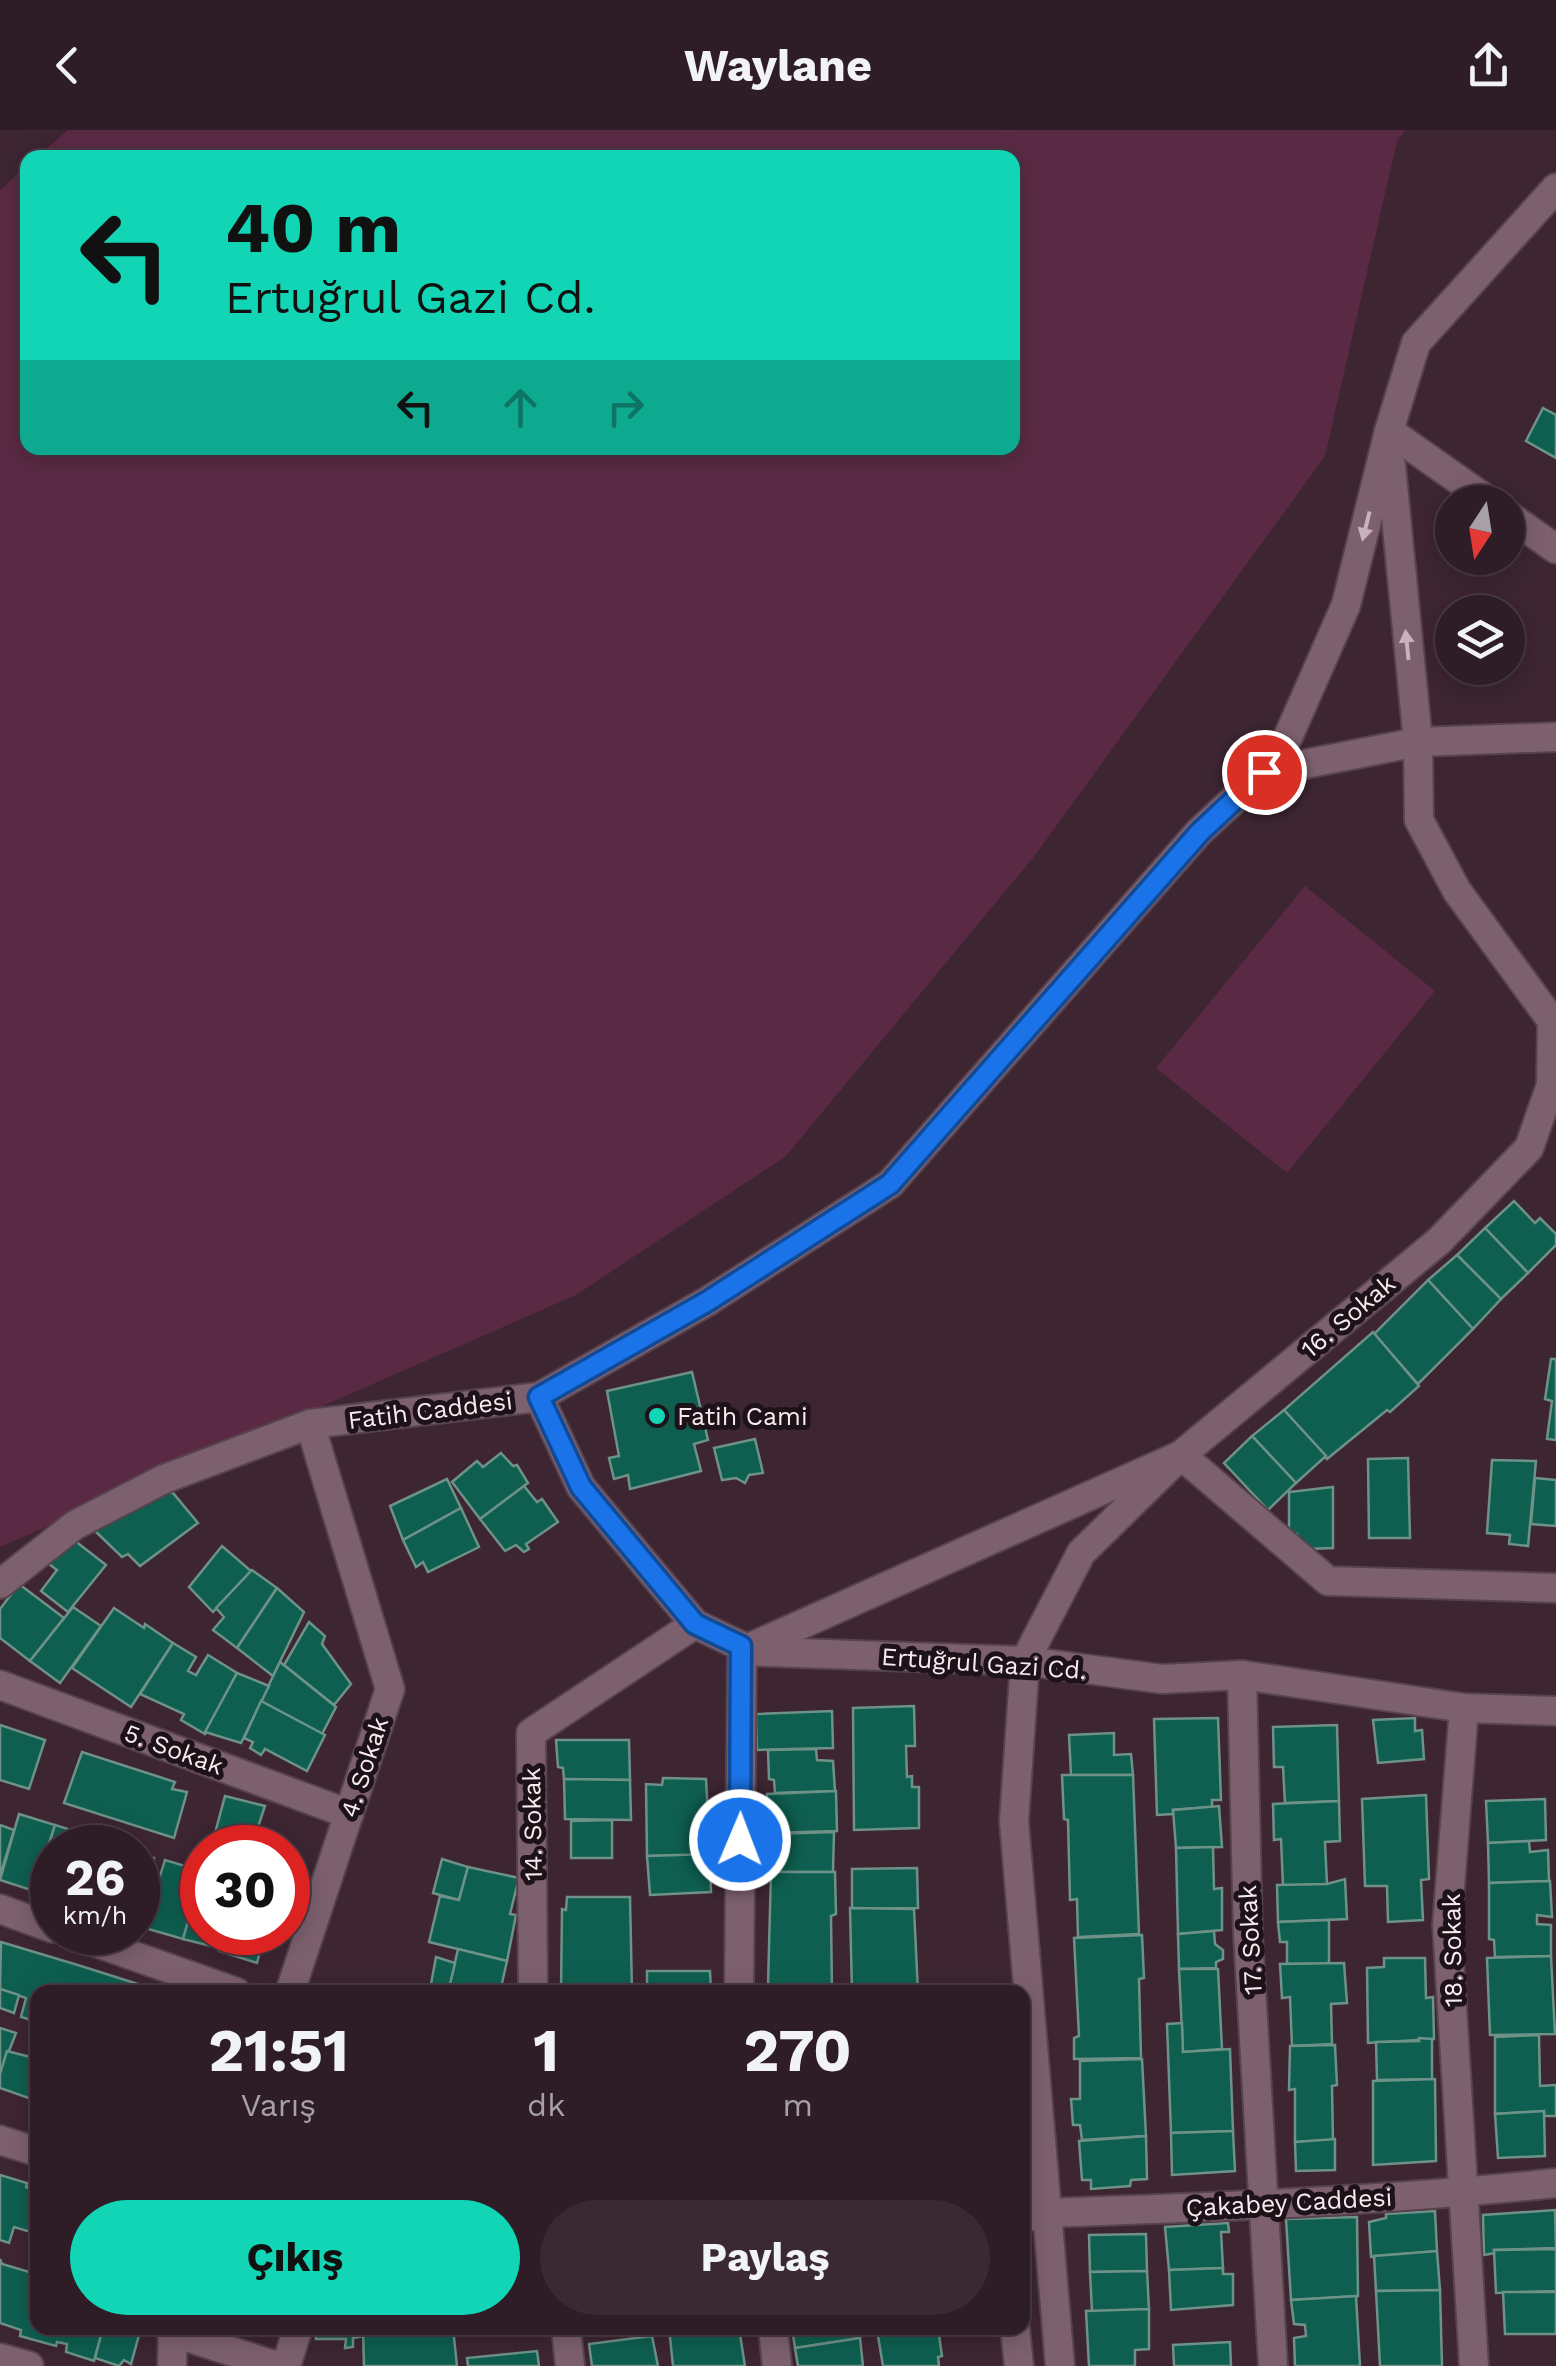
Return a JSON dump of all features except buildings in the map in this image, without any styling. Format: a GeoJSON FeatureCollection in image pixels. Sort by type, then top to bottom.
{"type":"FeatureCollection","features":[{"type":"Feature","properties":{"kind":"street","name":"Fatih Caddesi"},"geometry":{"type":"LineString","coordinates":[[0,1584],[75,1524],[164,1479],[310,1424],[539,1397],[708,1301],[890,1184],[1200,832],[1264,772],[1288,737],[1346,605],[1416,342],[1556,188]]}},
{"type":"Feature","properties":{"kind":"street"},"geometry":{"type":"LineString","coordinates":[[1389,432],[1465,485]]}},
{"type":"Feature","properties":{"kind":"street","name":"16. Sokak"},"geometry":{"type":"LineString","coordinates":[[742,1650],[1181,1455],[1439,1241],[1529,1148],[1551,1085],[1554,1024],[1456,891],[1419,820],[1418,742],[1393,512],[1389,432]]}},
{"type":"Feature","properties":{"kind":"street"},"geometry":{"type":"LineString","coordinates":[[1525,526],[1556,549]]}},
{"type":"Feature","properties":{"kind":"street"},"geometry":{"type":"LineString","coordinates":[[1264,772],[1418,742],[1556,737]]}},
{"type":"Feature","properties":{"kind":"street","name":"Ertuğrul Gazi Cd."},"geometry":{"type":"LineString","coordinates":[[539,1397],[581,1487],[695,1624],[741,1646],[742,1650],[1025,1661],[1162,1678],[1242,1676],[1464,1708],[1556,1711]]}},
{"type":"Feature","properties":{"kind":"street","name":"4. Sokak"},"geometry":{"type":"LineString","coordinates":[[292,1985],[390,1688],[310,1424]]}},
{"type":"Feature","properties":{"kind":"street"},"geometry":{"type":"LineString","coordinates":[[1022,1985],[1014,1821],[1025,1661],[1081,1553],[1181,1455],[1328,1581],[1556,1588]]}},
{"type":"Feature","properties":{"kind":"street","name":"14. Sokak"},"geometry":{"type":"LineString","coordinates":[[533,1985],[530,1733],[695,1624]]}},
{"type":"Feature","properties":{"kind":"street"},"geometry":{"type":"LineString","coordinates":[[739,1985],[742,1650]]}},
{"type":"Feature","properties":{"kind":"street","name":"17. Sokak"},"geometry":{"type":"LineString","coordinates":[[1242,1676],[1248,1935],[1273,2366]]}},
{"type":"Feature","properties":{"kind":"street","name":"5. Sokak"},"geometry":{"type":"LineString","coordinates":[[0,1685],[349,1814]]}},
{"type":"Feature","properties":{"kind":"street","name":"18. Sokak"},"geometry":{"type":"LineString","coordinates":[[1464,1708],[1447,1925],[1474,2366]]}},
{"type":"Feature","properties":{"kind":"street"},"geometry":{"type":"LineString","coordinates":[[0,1909],[30,1920]]}},
{"type":"Feature","properties":{"kind":"street"},"geometry":{"type":"LineString","coordinates":[[131,1955],[216,1985]]}},
{"type":"Feature","properties":{"kind":"street"},"geometry":{"type":"LineString","coordinates":[[1030,2137],[1034,2216],[1060,2366]]}},
{"type":"Feature","properties":{"kind":"street"},"geometry":{"type":"LineString","coordinates":[[0,2140],[30,2149]]}},
{"type":"Feature","properties":{"kind":"street","name":"Çakabey Caddesi"},"geometry":{"type":"LineString","coordinates":[[1034,2216],[1463,2193],[1556,2183]]}},
{"type":"Feature","properties":{"kind":"street"},"geometry":{"type":"LineString","coordinates":[[172,2335],[172,2366]]}},
{"type":"Feature","properties":{"kind":"street"},"geometry":{"type":"LineString","coordinates":[[187,2335],[277,2366]]}},
{"type":"Feature","properties":{"kind":"street"},"geometry":{"type":"LineString","coordinates":[[286,2366],[296,2335]]}},
{"type":"Feature","properties":{"kind":"street"},"geometry":{"type":"LineString","coordinates":[[567,2335],[570,2366]]}},
{"type":"Feature","properties":{"kind":"street"},"geometry":{"type":"LineString","coordinates":[[773,2335],[776,2366]]}},
{"type":"Feature","properties":{"kind":"street"},"geometry":{"type":"LineString","coordinates":[[1017,2335],[1019,2366]]}},
{"type":"Feature","properties":{"kind":"street"},"geometry":{"type":"LineString","coordinates":[[0,2358],[29,2366]]}},
{"type":"Feature","properties":{"kind":"shaded area"},"geometry":{"type":"Polygon","coordinates":[[[68,130],[1405,130],[1397,141],[1325,456],[1036,854],[786,1156],[576,1295],[0,1547],[0,190],[20,171],[20,455],[1020,455],[1020,150],[45,150],[68,130]]]}},
{"type":"Feature","properties":{"kind":"shaded area"},"geometry":{"type":"Polygon","coordinates":[[[1305,886],[1435,991],[1287,1173],[1156,1068],[1305,886]]]}},
{"type":"Feature","properties":{"kind":"place","name":"Fatih Cami"},"geometry":{"type":"Point","coordinates":[657,1416]}},
{"type":"Feature","properties":{"kind":"route"},"geometry":{"type":"LineString","coordinates":[[740,1840],[741,1646],[695,1624],[581,1487],[539,1397],[708,1301],[890,1184],[1200,832],[1264,772]]}}]}
